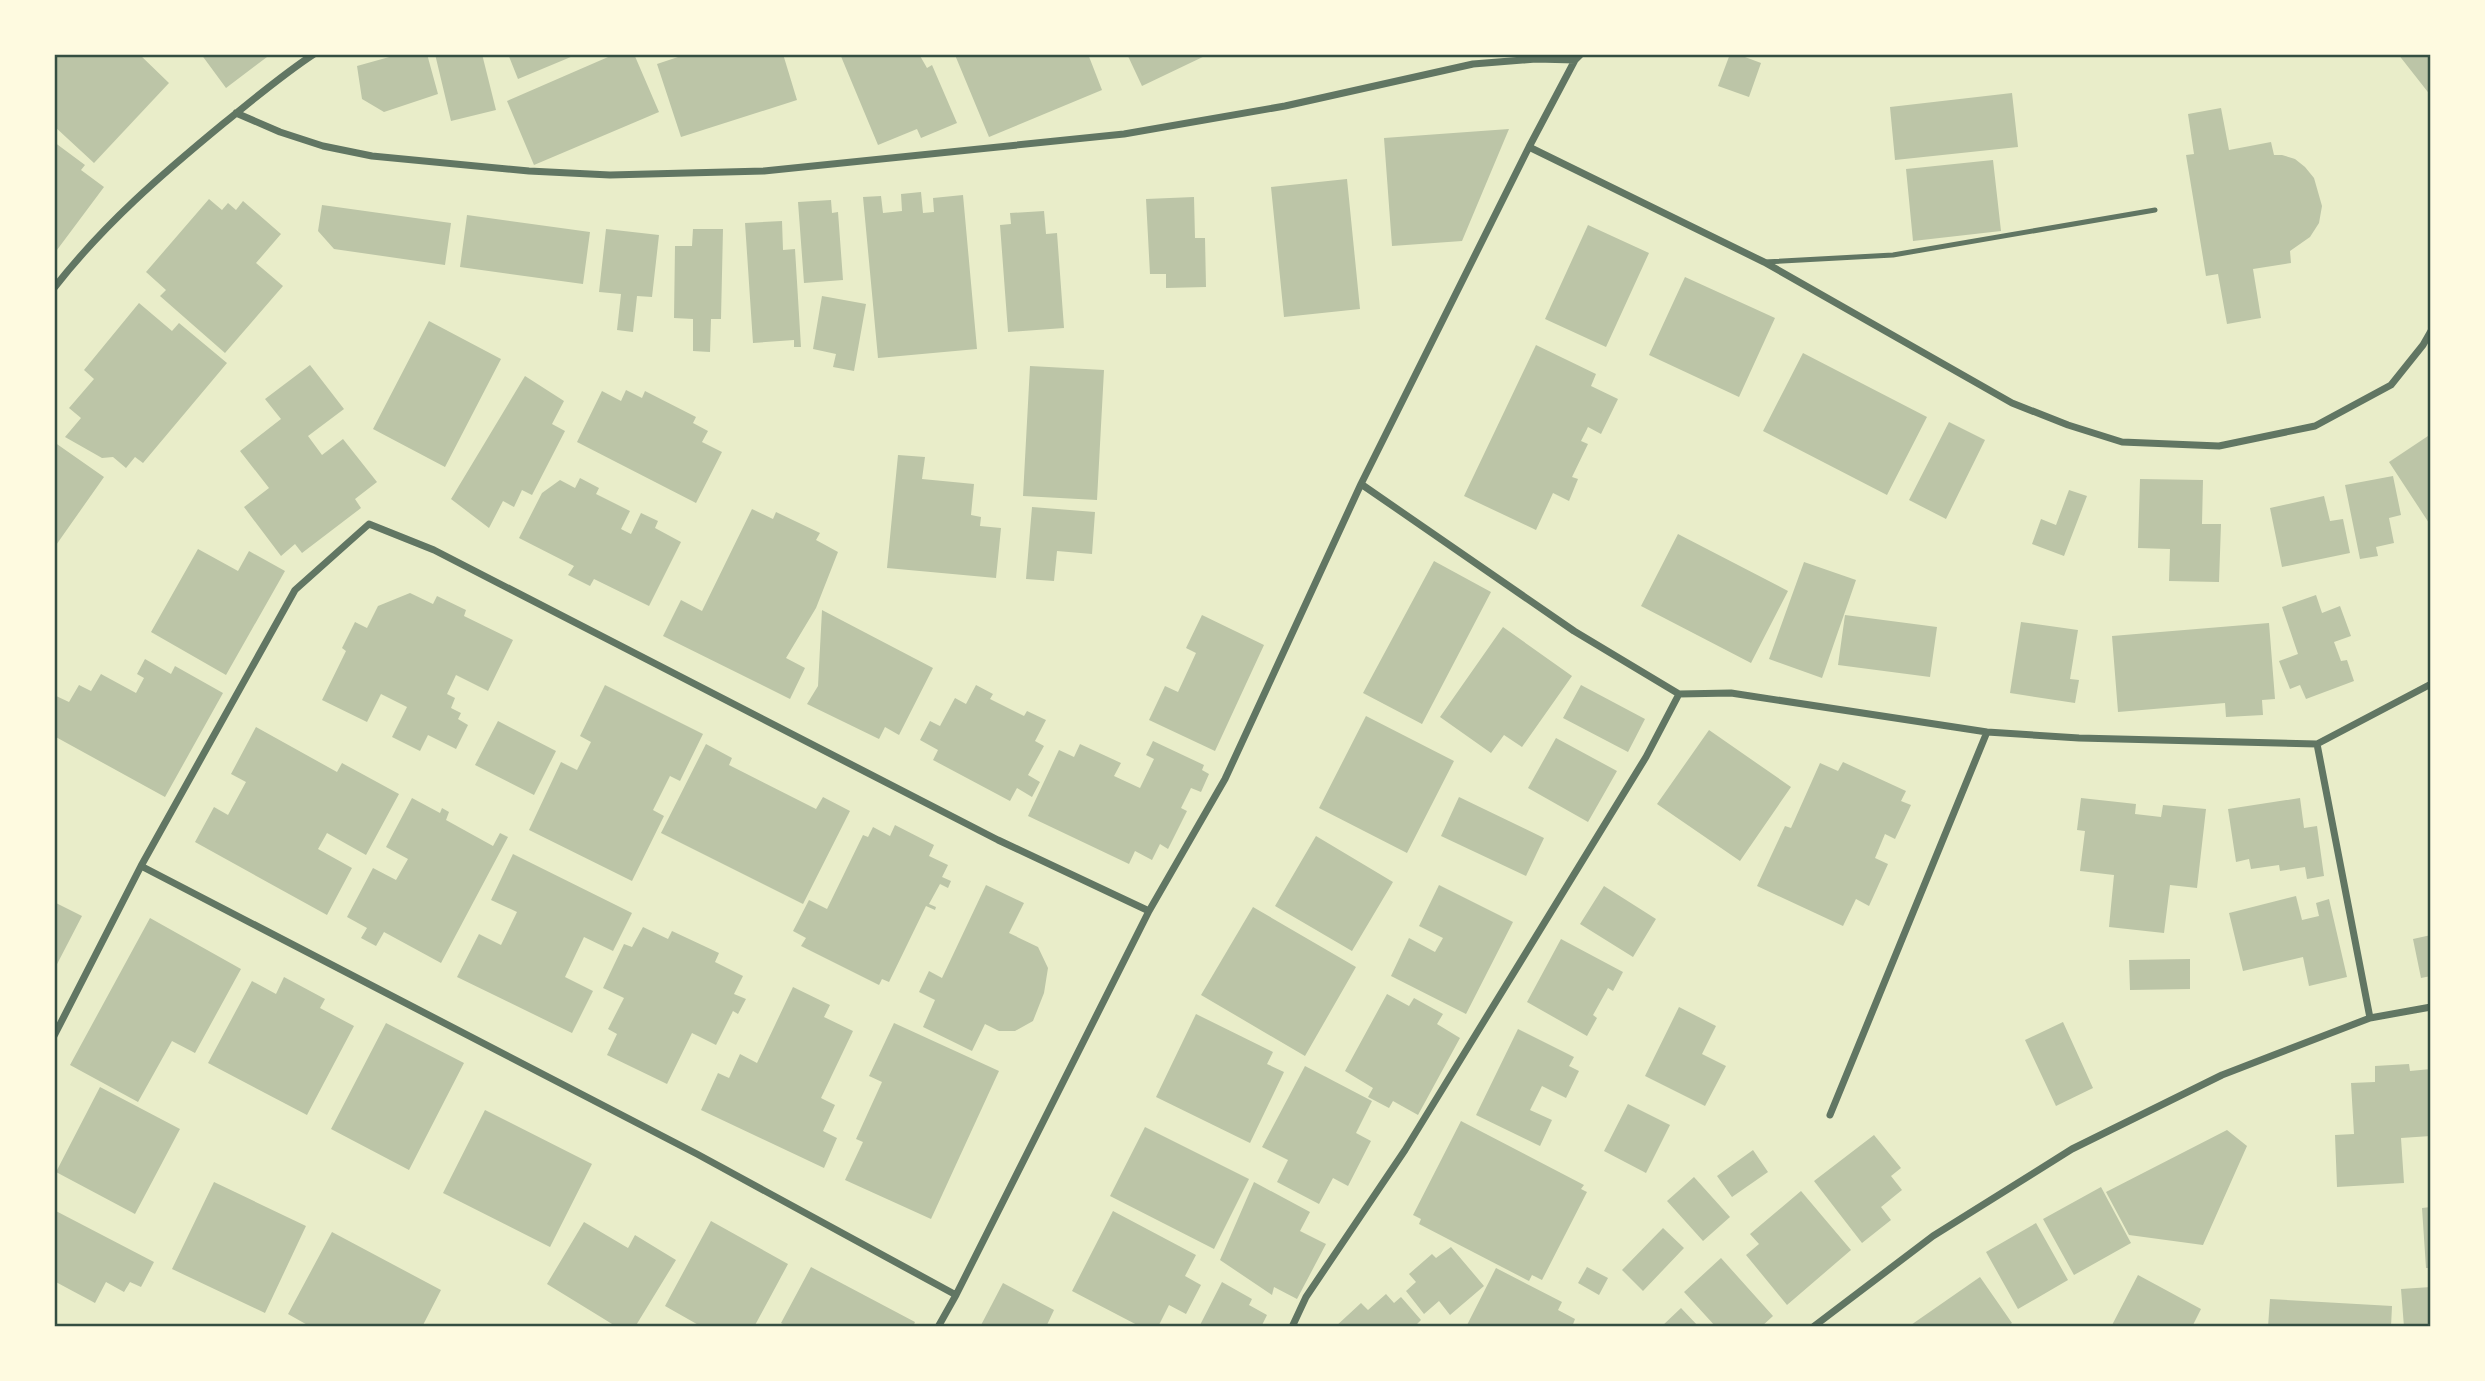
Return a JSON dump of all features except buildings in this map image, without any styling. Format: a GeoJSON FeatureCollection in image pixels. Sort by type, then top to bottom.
{"type":"FeatureCollection","features":[{"type":"Feature","properties":{"kind":"street"},"geometry":{"type":"LineString","coordinates":[[54,288],[86,247],[159,176],[286,72],[314,54]]}},
{"type":"Feature","properties":{"kind":"street"},"geometry":{"type":"LineString","coordinates":[[236,113],[280,132],[323,146],[372,156],[529,171],[610,175],[764,171],[1124,134],[1285,106],[1473,64],[1578,57]]}},
{"type":"Feature","properties":{"kind":"street"},"geometry":{"type":"LineString","coordinates":[[938,1327],[1149,911],[1225,779],[1361,484],[1529,147],[1578,57]]}},
{"type":"Feature","properties":{"kind":"street"},"geometry":{"type":"LineString","coordinates":[[1529,147],[1764,262],[2012,402],[2068,425],[2122,442],[2219,446],[2315,426],[2391,385],[2431,331]]}},
{"type":"Feature","properties":{"kind":"street"},"geometry":{"type":"LineString","coordinates":[[1361,484],[1574,631],[1679,694],[1731,693],[1987,732],[2079,738],[2317,744],[2431,684]]}},
{"type":"Feature","properties":{"kind":"street"},"geometry":{"type":"LineString","coordinates":[[54,1036],[141,866],[295,590],[369,524],[434,550],[998,840],[1149,911]]}},
{"type":"Feature","properties":{"kind":"street"},"geometry":{"type":"LineString","coordinates":[[1292,1327],[1306,1297],[1405,1150],[1646,757],[1679,694]]}},
{"type":"Feature","properties":{"kind":"street"},"geometry":{"type":"LineString","coordinates":[[1830,1115],[1987,732]]}},
{"type":"Feature","properties":{"kind":"street"},"geometry":{"type":"LineString","coordinates":[[2317,744],[2370,1018]]}},
{"type":"Feature","properties":{"kind":"street"},"geometry":{"type":"LineString","coordinates":[[141,866],[685,1148],[956,1295]]}},
{"type":"Feature","properties":{"kind":"street"},"geometry":{"type":"LineString","coordinates":[[1813,1327],[1933,1236],[2072,1149],[2222,1075],[2370,1018],[2431,1007]]}},
{"type":"Feature","properties":{"kind":"lane"},"geometry":{"type":"LineString","coordinates":[[1764,262],[1893,255],[2155,211]]}}]}
